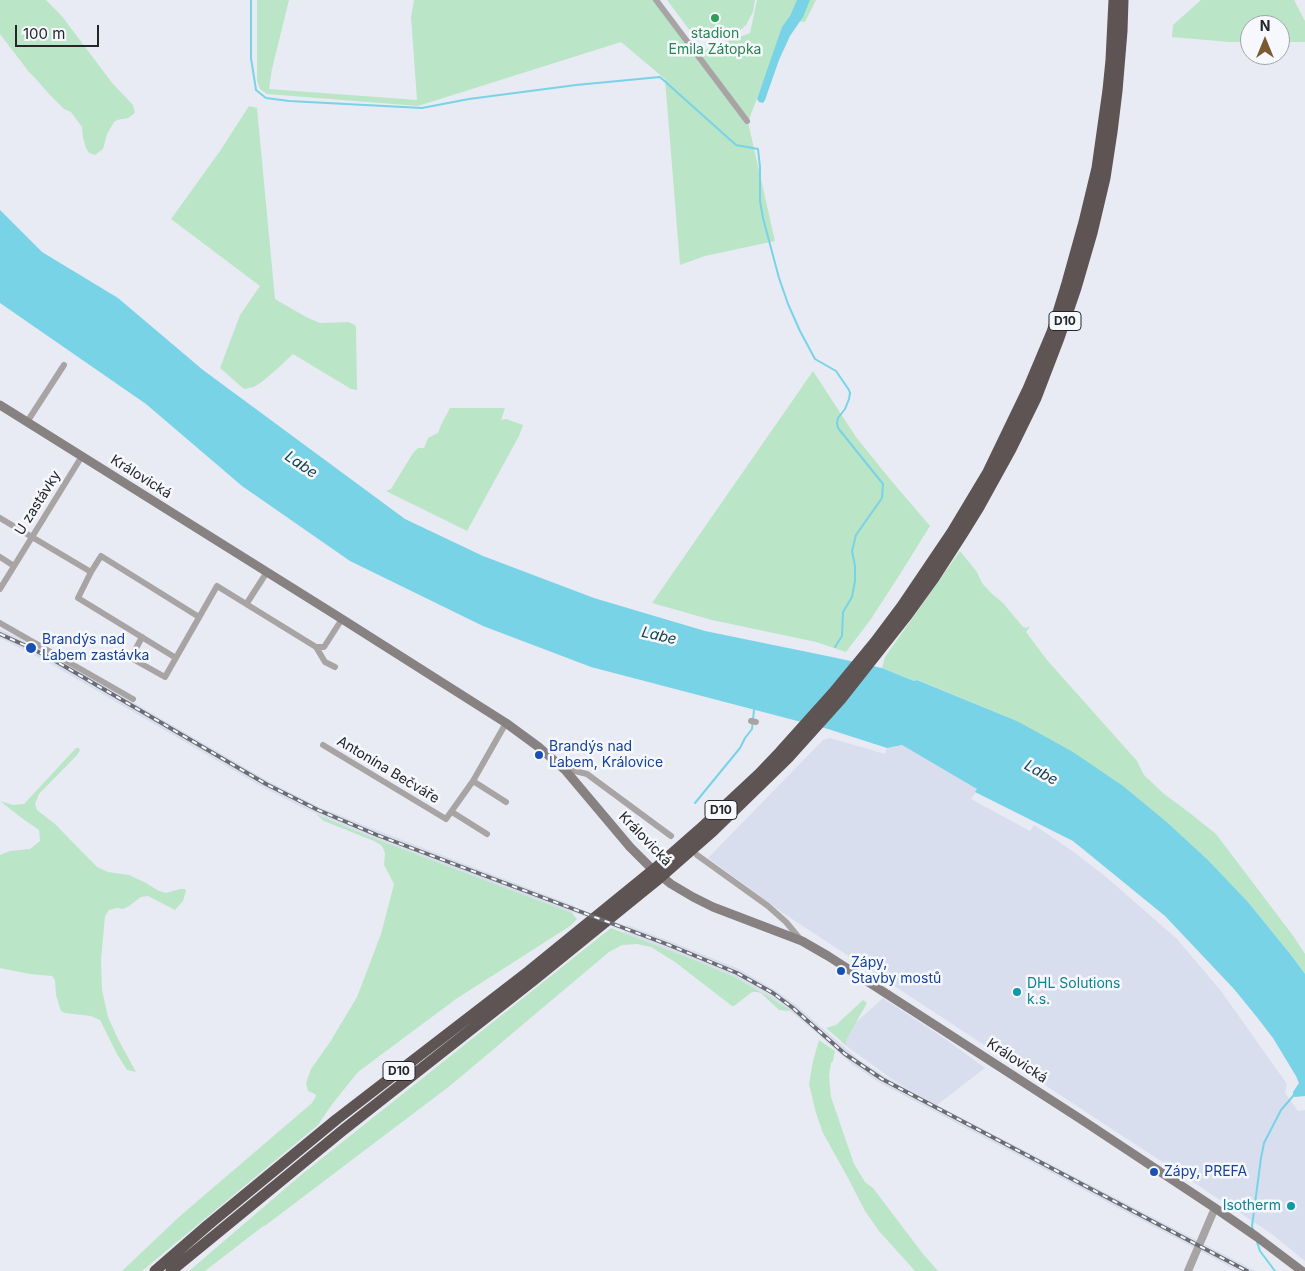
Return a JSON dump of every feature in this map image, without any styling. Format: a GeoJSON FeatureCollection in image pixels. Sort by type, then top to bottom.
{"type":"FeatureCollection","features":[{"type":"Feature","properties":{"kind":"highway","name":"D10"},"geometry":{"type":"LineString","coordinates":[[1114,0],[1115,60]]}},
{"type":"Feature","properties":{"kind":"highway","name":"D10"},"geometry":{"type":"LineString","coordinates":[[171,1271],[342,1131],[534,980],[651,878],[713,831],[784,755],[841,699],[882,649],[934,578],[958,532],[979,507],[1036,398],[1062,329],[1092,233],[1104,178],[1112,132],[1112,91],[1123,0]]}},
{"type":"Feature","properties":{"kind":"highway","name":"D10"},"geometry":{"type":"LineString","coordinates":[[155,1271],[337,1119],[651,878]]}},
{"type":"Feature","properties":{"kind":"main road","name":"Královická"},"geometry":{"type":"LineString","coordinates":[[0,405],[506,723],[540,748],[566,771],[630,847],[650,867],[672,884],[713,907],[802,941],[828,956],[1215,1208],[1302,1271]]}},
{"type":"Feature","properties":{"kind":"street"},"geometry":{"type":"LineString","coordinates":[[656,0],[747,121]]}},
{"type":"Feature","properties":{"kind":"street"},"geometry":{"type":"LineString","coordinates":[[27,422],[64,365]]}},
{"type":"Feature","properties":{"kind":"street","name":"U zastávky"},"geometry":{"type":"LineString","coordinates":[[0,589],[82,456]]}},
{"type":"Feature","properties":{"kind":"street"},"geometry":{"type":"LineString","coordinates":[[0,518],[91,572]]}},
{"type":"Feature","properties":{"kind":"street"},"geometry":{"type":"LineString","coordinates":[[176,658],[78,598],[91,572],[101,556],[199,616]]}},
{"type":"Feature","properties":{"kind":"street"},"geometry":{"type":"LineString","coordinates":[[0,558],[14,566]]}},
{"type":"Feature","properties":{"kind":"street"},"geometry":{"type":"LineString","coordinates":[[246,604],[267,572]]}},
{"type":"Feature","properties":{"kind":"street"},"geometry":{"type":"LineString","coordinates":[[142,637],[131,658],[165,677],[217,586],[316,647],[326,662],[335,667]]}},
{"type":"Feature","properties":{"kind":"street"},"geometry":{"type":"LineString","coordinates":[[316,647],[324,647],[342,619]]}},
{"type":"Feature","properties":{"kind":"street"},"geometry":{"type":"LineString","coordinates":[[0,623],[133,699]]}},
{"type":"Feature","properties":{"kind":"street","name":"Antonína Bečváře"},"geometry":{"type":"LineString","coordinates":[[323,745],[446,820],[474,781],[506,723]]}},
{"type":"Feature","properties":{"kind":"street","name":"Královická"},"geometry":{"type":"LineString","coordinates":[[566,771],[587,774],[671,836]]}},
{"type":"Feature","properties":{"kind":"street"},"geometry":{"type":"LineString","coordinates":[[474,781],[506,802]]}},
{"type":"Feature","properties":{"kind":"street"},"geometry":{"type":"LineString","coordinates":[[452,812],[487,834]]}},
{"type":"Feature","properties":{"kind":"street","name":"Královická"},"geometry":{"type":"LineString","coordinates":[[697,855],[768,906],[786,922],[802,941]]}},
{"type":"Feature","properties":{"kind":"street"},"geometry":{"type":"LineString","coordinates":[[1188,1271],[1215,1208]]}},
{"type":"Feature","properties":{"kind":"shaded area"},"geometry":{"type":"Polygon","coordinates":[[[0,629],[33,644],[268,781],[319,807],[739,969],[796,1005],[858,1059],[913,1092],[841,1042],[854,1024],[883,998],[944,1038],[985,1068],[937,1105],[1256,1271],[1238,1271],[880,1083],[853,1065],[781,1004],[735,977],[624,933],[624,931],[376,839],[301,807],[264,788],[49,663],[0,638],[0,629]]]}},
{"type":"Feature","properties":{"kind":"shaded area"},"geometry":{"type":"Polygon","coordinates":[[[830,738],[885,754],[887,748],[902,745],[978,789],[971,799],[1030,831],[1034,825],[1071,850],[1105,876],[1177,939],[1221,991],[1287,1084],[1285,1093],[1298,1111],[1305,1110],[1305,1261],[1272,1234],[783,913],[708,858],[823,740],[830,738]]]}},
{"type":"Feature","properties":{"kind":"green space"},"geometry":{"type":"Polygon","coordinates":[[[0,0],[46,0],[61,15],[113,84],[133,105],[135,113],[128,118],[114,122],[107,134],[103,149],[95,155],[89,153],[86,148],[82,127],[71,112],[64,109],[49,94],[29,72],[0,34],[0,0]]]}},
{"type":"Feature","properties":{"kind":"green space"},"geometry":{"type":"Polygon","coordinates":[[[257,0],[289,0],[269,89],[417,100],[411,17],[414,0],[658,0],[699,52],[750,33],[757,0],[816,0],[805,22],[787,20],[748,122],[775,241],[705,256],[680,265],[665,79],[621,42],[418,106],[267,94],[260,89],[257,81],[257,0]]]}},
{"type":"Feature","properties":{"kind":"green space","name":"stadion Emila Zátopka"},"geometry":{"type":"Polygon","coordinates":[[[667,0],[755,0],[753,12],[746,25],[735,35],[724,39],[710,37],[701,31],[694,36],[667,0]]]}},
{"type":"Feature","properties":{"kind":"green space"},"geometry":{"type":"Polygon","coordinates":[[[1201,0],[1294,0],[1305,21],[1305,42],[1290,42],[1290,15],[1240,15],[1240,42],[1172,37],[1173,25],[1201,0]]]}},
{"type":"Feature","properties":{"kind":"green space"},"geometry":{"type":"Polygon","coordinates":[[[249,106],[257,108],[275,299],[320,323],[348,322],[355,325],[357,390],[351,389],[293,354],[263,381],[254,387],[244,389],[220,368],[240,315],[260,286],[171,219],[220,151],[249,106]]]}},
{"type":"Feature","properties":{"kind":"green space"},"geometry":{"type":"Polygon","coordinates":[[[813,371],[856,437],[930,526],[871,619],[846,652],[816,642],[712,620],[652,603],[813,371]]]}},
{"type":"Feature","properties":{"kind":"green space"},"geometry":{"type":"Polygon","coordinates":[[[450,408],[505,408],[501,420],[506,419],[523,425],[519,436],[467,531],[386,491],[391,489],[413,453],[418,448],[424,448],[428,438],[438,433],[450,408]]]}},
{"type":"Feature","properties":{"kind":"green space"},"geometry":{"type":"Polygon","coordinates":[[[960,551],[991,593],[1003,603],[1023,627],[1030,626],[1026,632],[1047,660],[1137,761],[1144,775],[1163,793],[1216,834],[1305,954],[1305,974],[1248,902],[1208,860],[1169,824],[1017,721],[918,680],[914,681],[882,668],[885,657],[960,551]]]}},
{"type":"Feature","properties":{"kind":"green space"},"geometry":{"type":"Polygon","coordinates":[[[76,748],[80,750],[77,755],[39,794],[35,804],[37,810],[55,824],[97,867],[108,872],[129,875],[166,893],[180,889],[185,889],[186,891],[183,901],[175,910],[148,896],[141,897],[123,909],[109,910],[105,916],[101,960],[102,990],[108,1017],[136,1072],[127,1070],[100,1020],[91,1016],[61,1011],[56,995],[55,980],[52,976],[0,968],[0,855],[10,851],[30,849],[40,841],[39,830],[0,801],[13,805],[24,804],[76,748]]]}},
{"type":"Feature","properties":{"kind":"green space"},"geometry":{"type":"Polygon","coordinates":[[[316,814],[376,839],[572,913],[577,919],[570,926],[456,999],[358,1072],[318,1125],[142,1271],[122,1271],[180,1216],[312,1103],[316,1096],[308,1091],[306,1083],[311,1069],[357,997],[381,934],[394,884],[384,865],[385,853],[382,846],[324,821],[316,814]]]}},
{"type":"Feature","properties":{"kind":"green space"},"geometry":{"type":"Polygon","coordinates":[[[611,928],[735,977],[791,1011],[779,1010],[761,993],[757,992],[752,992],[732,1006],[675,962],[651,947],[637,944],[622,945],[609,952],[451,1085],[205,1271],[189,1271],[301,1175],[611,928]]]}},
{"type":"Feature","properties":{"kind":"green space"},"geometry":{"type":"Polygon","coordinates":[[[863,1000],[867,1003],[846,1040],[846,1045],[826,1028],[836,1025],[863,1000]]]}},
{"type":"Feature","properties":{"kind":"green space"},"geometry":{"type":"Polygon","coordinates":[[[819,1040],[835,1051],[829,1076],[831,1097],[854,1164],[865,1182],[873,1188],[938,1271],[915,1271],[879,1231],[865,1211],[823,1133],[809,1084],[819,1040]]]}},
{"type":"Feature","properties":{"kind":"water"},"geometry":{"type":"Polygon","coordinates":[[[797,0],[810,0],[803,17],[790,36],[779,60],[765,100],[763,103],[759,102],[757,99],[782,27],[790,16],[797,0]]]}},
{"type":"Feature","properties":{"kind":"water","name":"Labe"},"geometry":{"type":"Polygon","coordinates":[[[0,210],[42,252],[118,298],[203,370],[405,519],[483,556],[594,598],[705,631],[882,668],[914,681],[917,680],[1017,721],[1073,752],[1123,786],[1169,824],[1208,860],[1248,902],[1305,974],[1305,1096],[1295,1097],[1293,1095],[1299,1083],[1296,1076],[1273,1038],[1256,1016],[1234,989],[1165,916],[1073,841],[975,792],[977,789],[902,745],[887,748],[828,729],[591,667],[483,626],[350,561],[242,486],[146,404],[0,303],[0,210]]]}},
{"type":"Feature","properties":{"kind":"waterway"},"geometry":{"type":"LineString","coordinates":[[251,0],[251,58],[256,90],[266,98],[289,101],[422,108],[469,99],[576,85],[660,77],[736,145],[758,149],[760,201],[763,218],[788,304],[815,359],[836,371],[849,390],[849,399],[845,409],[838,418],[838,428],[883,484],[882,498],[856,535],[852,551],[855,581],[852,597],[843,612],[842,636],[835,647]]}},
{"type":"Feature","properties":{"kind":"waterway"},"geometry":{"type":"LineString","coordinates":[[695,803],[740,748],[752,729],[754,710],[756,708]]}},
{"type":"Feature","properties":{"kind":"waterway"},"geometry":{"type":"LineString","coordinates":[[1253,1230],[1264,1143],[1281,1110],[1294,1095]]}},
{"type":"Feature","properties":{"kind":"waterway"},"geometry":{"type":"LineString","coordinates":[[1257,1242],[1260,1251],[1275,1271]]}},
{"type":"Feature","properties":{"kind":"railway"},"geometry":{"type":"LineString","coordinates":[[0,634],[52,659],[266,784],[318,810],[377,835],[669,945],[737,973],[773,993],[845,1054],[882,1079],[1247,1271]]}},
{"type":"Feature","properties":{"kind":"place","name":"stadion Emila Zátopka"},"geometry":{"type":"Point","coordinates":[715,18]}},
{"type":"Feature","properties":{"kind":"place","name":"Brandýs nad Labem zastávka"},"geometry":{"type":"Point","coordinates":[31,648]}},
{"type":"Feature","properties":{"kind":"place","name":"Brandýs nad Labem, Královice"},"geometry":{"type":"Point","coordinates":[539,755]}},
{"type":"Feature","properties":{"kind":"place","name":"Zápy, Stavby mostů"},"geometry":{"type":"Point","coordinates":[841,971]}},
{"type":"Feature","properties":{"kind":"place","name":"DHL Solutions k.s."},"geometry":{"type":"Point","coordinates":[1017,992]}},
{"type":"Feature","properties":{"kind":"place","name":"Zápy, PREFA"},"geometry":{"type":"Point","coordinates":[1154,1172]}},
{"type":"Feature","properties":{"kind":"place","name":"Isotherm"},"geometry":{"type":"Point","coordinates":[1291,1206]}}]}
